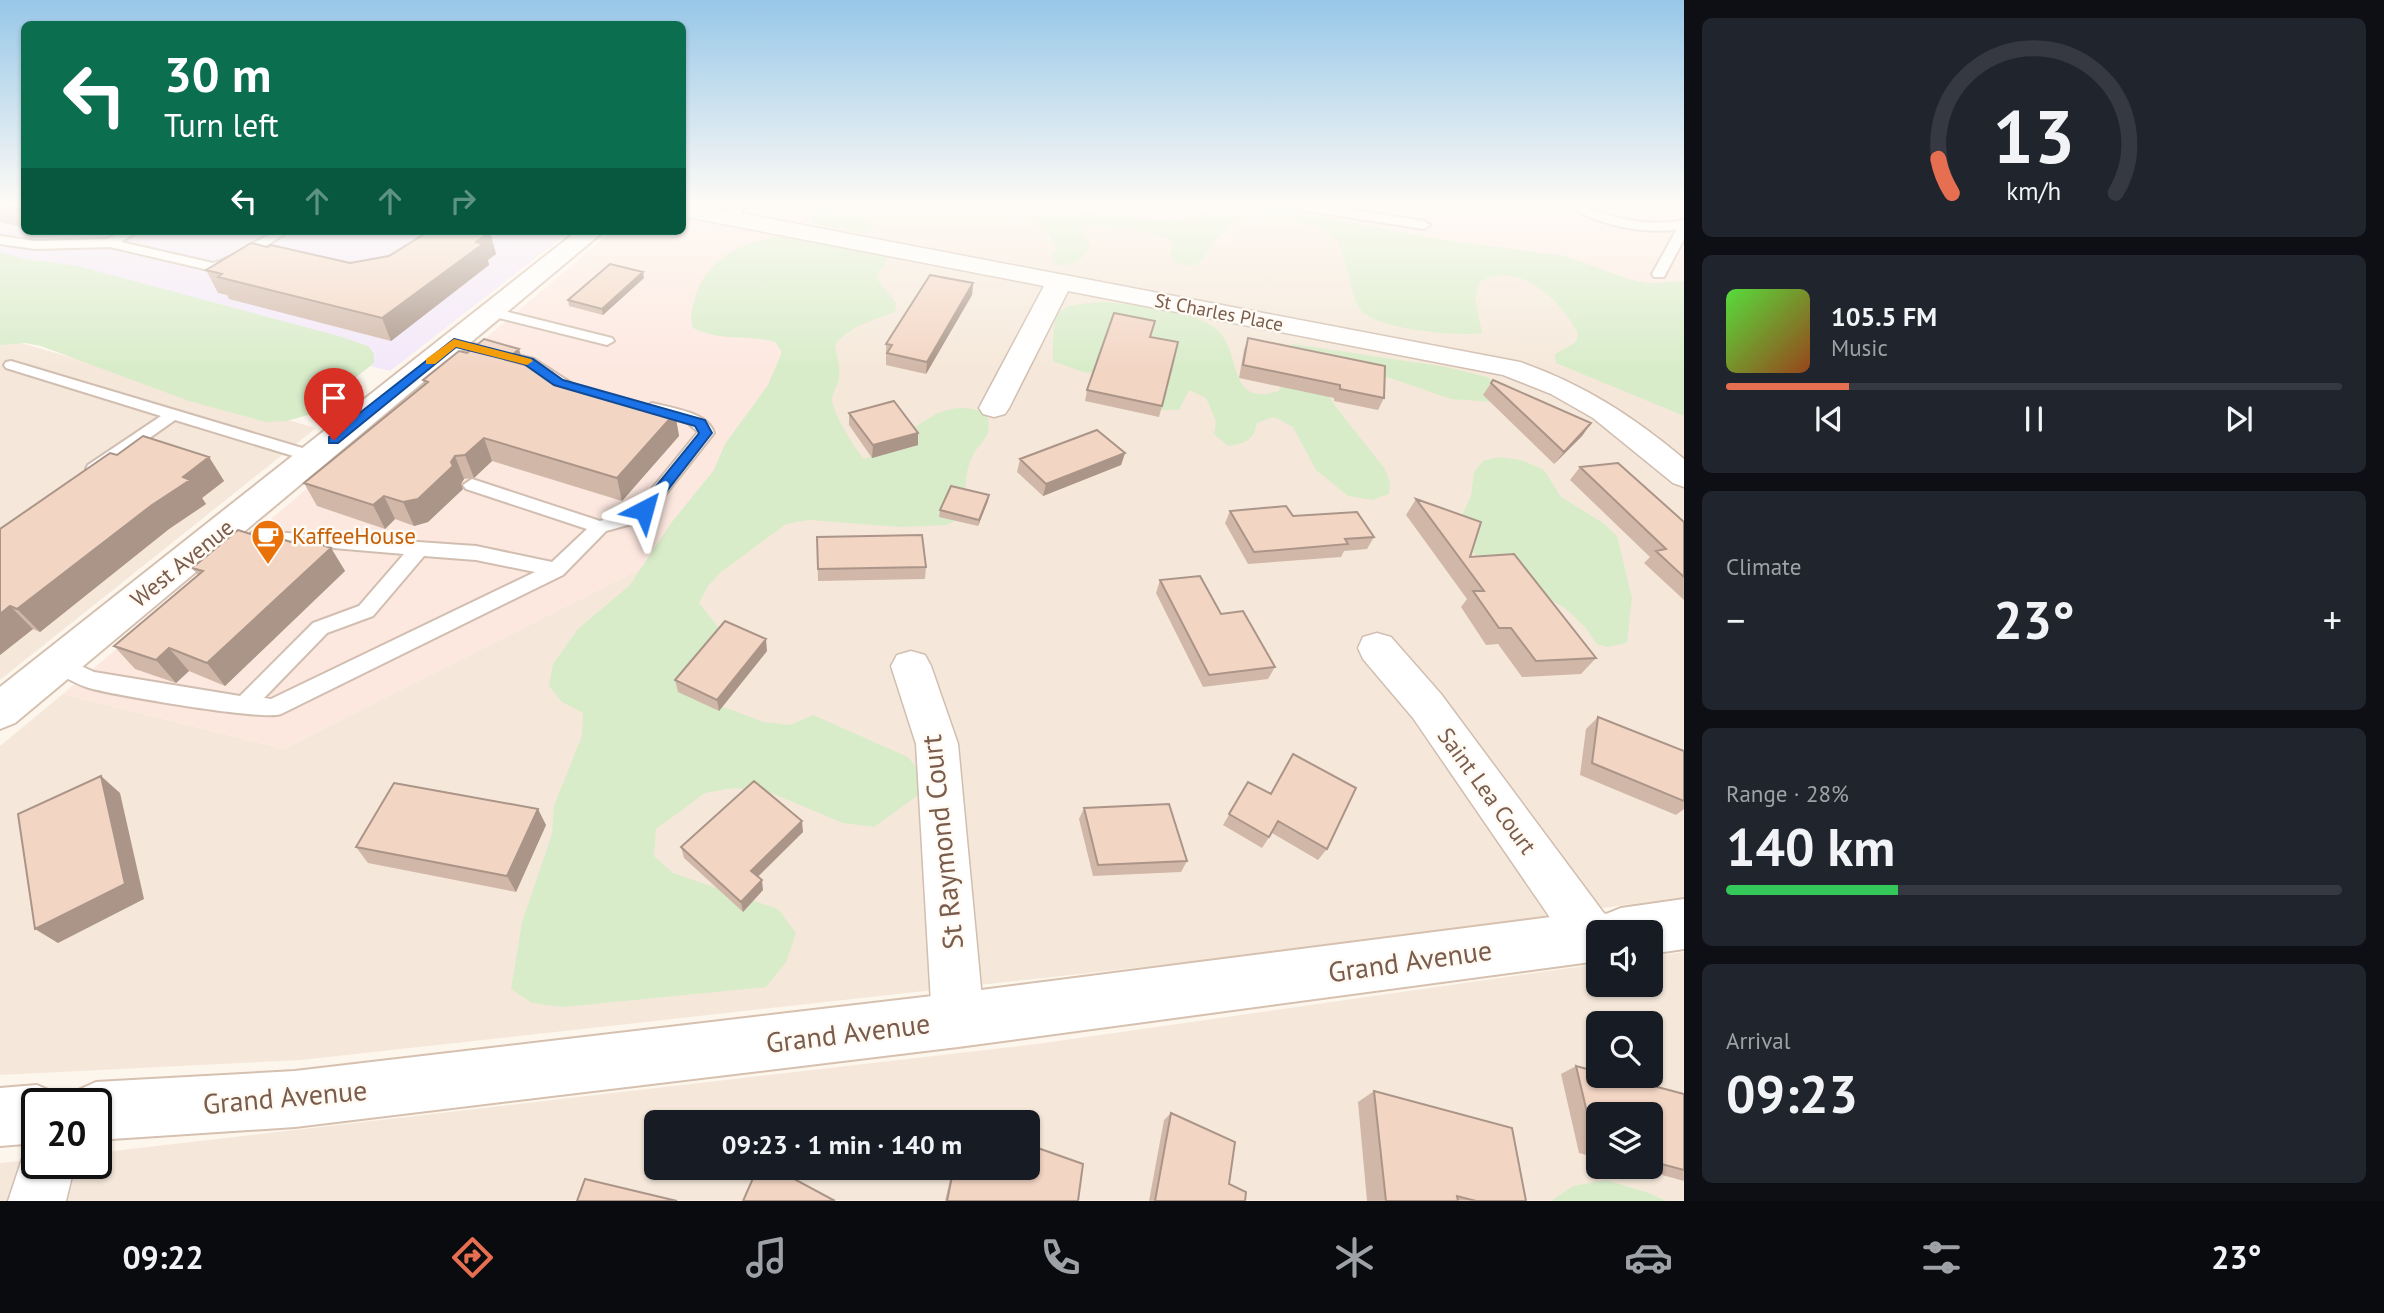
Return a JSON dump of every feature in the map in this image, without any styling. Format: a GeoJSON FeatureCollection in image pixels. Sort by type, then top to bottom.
{"type":"FeatureCollection","features":[{"type":"Feature","properties":{"kind":"street","name":"West Avenue"},"geometry":{"type":"LineString","coordinates":[[0,710],[559,258]]}},
{"type":"Feature","properties":{"kind":"street","name":"St Charles Place"},"geometry":{"type":"LineString","coordinates":[[955,258],[1510,368],[1587,400],[1629,429],[1684,476]]}},
{"type":"Feature","properties":{"kind":"street"},"geometry":{"type":"LineString","coordinates":[[994,408],[1060,281]]}},
{"type":"Feature","properties":{"kind":"street","name":"Saint Lea Court"},"geometry":{"type":"LineString","coordinates":[[1377,648],[1427,706],[1591,920]]}},
{"type":"Feature","properties":{"kind":"street","name":"St Raymond Court"},"geometry":{"type":"LineString","coordinates":[[911,666],[937,744],[958,1020]]}},
{"type":"Feature","properties":{"kind":"street","name":"Grand Avenue"},"geometry":{"type":"LineString","coordinates":[[1663,927],[1684,924]]}},
{"type":"Feature","properties":{"kind":"street","name":"Grand Avenue"},"geometry":{"type":"LineString","coordinates":[[112,1110],[295,1099],[958,1020],[1586,937]]}},
{"type":"Feature","properties":{"kind":"street"},"geometry":{"type":"LineString","coordinates":[[0,1117],[21,1115]]}},
{"type":"Feature","properties":{"kind":"street"},"geometry":{"type":"LineString","coordinates":[[37,1201],[43,1179]]}},
{"type":"Feature","properties":{"kind":"lane"},"geometry":{"type":"LineString","coordinates":[[175,258],[213,267],[238,258]]}},
{"type":"Feature","properties":{"kind":"lane"},"geometry":{"type":"LineString","coordinates":[[1659,274],[1667,258]]}},
{"type":"Feature","properties":{"kind":"lane"},"geometry":{"type":"LineString","coordinates":[[492,312],[607,341]]}},
{"type":"Feature","properties":{"kind":"lane"},"geometry":{"type":"LineString","coordinates":[[454,343],[528,362],[552,379],[583,389]]}},
{"type":"Feature","properties":{"kind":"lane"},"geometry":{"type":"LineString","coordinates":[[11,365],[313,457]]}},
{"type":"Feature","properties":{"kind":"lane"},"geometry":{"type":"LineString","coordinates":[[57,663],[90,680],[273,708],[556,570],[600,527],[629,519],[644,510],[703,438],[705,428],[694,420],[633,403]]}},
{"type":"Feature","properties":{"kind":"lane"},"geometry":{"type":"LineString","coordinates":[[75,482],[174,414]]}},
{"type":"Feature","properties":{"kind":"lane"},"geometry":{"type":"LineString","coordinates":[[656,465],[676,470]]}},
{"type":"Feature","properties":{"kind":"lane"},"geometry":{"type":"LineString","coordinates":[[472,485],[600,527]]}},
{"type":"Feature","properties":{"kind":"lane"},"geometry":{"type":"LineString","coordinates":[[228,526],[258,537],[476,553],[556,570]]}},
{"type":"Feature","properties":{"kind":"lane"},"geometry":{"type":"LineString","coordinates":[[244,705],[320,628],[366,611],[419,549]]}},
{"type":"Feature","properties":{"kind":"shaded area"},"geometry":{"type":"Polygon","coordinates":[[[0,258],[535,258],[390,371],[0,269],[0,258]]]}},
{"type":"Feature","properties":{"kind":"shaded area"},"geometry":{"type":"Polygon","coordinates":[[[581,258],[753,258],[731,282],[845,307],[639,570],[285,749],[63,694],[581,258]]]}},
{"type":"Feature","properties":{"kind":"shaded area"},"geometry":{"type":"Polygon","coordinates":[[[751,258],[903,258],[1490,373],[1536,386],[1580,406],[1654,462],[1684,489],[1684,897],[1279,952],[301,1060],[0,1075],[0,746],[63,694],[285,749],[751,258]]]}},
{"type":"Feature","properties":{"kind":"shaded area"},"geometry":{"type":"Polygon","coordinates":[[[960,258],[1493,258],[1684,297],[1684,462],[1619,410],[1570,383],[960,258]]]}},
{"type":"Feature","properties":{"kind":"shaded area"},"geometry":{"type":"Polygon","coordinates":[[[1491,258],[1684,258],[1684,297],[1491,258]]]}},
{"type":"Feature","properties":{"kind":"shaded area"},"geometry":{"type":"Polygon","coordinates":[[[0,337],[316,428],[0,680],[0,337]]]}},
{"type":"Feature","properties":{"kind":"shaded area"},"geometry":{"type":"Polygon","coordinates":[[[1684,952],[1684,1201],[0,1201],[0,1163],[21,1161],[21,1179],[112,1179],[112,1151],[1037,1044],[1586,966],[1586,997],[1663,997],[1663,955],[1684,952]]]}},
{"type":"Feature","properties":{"kind":"green space"},"geometry":{"type":"Polygon","coordinates":[[[0,258],[20,258],[78,266],[342,337],[368,346],[374,354],[374,363],[308,415],[287,421],[266,422],[189,401],[41,346],[25,343],[0,345],[0,258]]]}},
{"type":"Feature","properties":{"kind":"green space"},"geometry":{"type":"Polygon","coordinates":[[[723,258],[887,258],[877,279],[896,303],[895,312],[855,328],[835,345],[839,374],[832,397],[833,405],[845,431],[864,459],[881,452],[936,414],[967,408],[986,413],[988,433],[969,465],[964,516],[947,525],[901,527],[809,520],[786,524],[721,572],[708,586],[699,603],[724,634],[718,705],[764,722],[790,725],[813,715],[908,757],[919,771],[918,795],[874,827],[843,823],[764,790],[733,788],[705,793],[656,829],[654,856],[673,873],[778,909],[796,933],[786,962],[766,987],[563,1007],[532,1003],[511,989],[522,922],[552,834],[554,806],[582,736],[583,713],[562,702],[549,686],[553,664],[578,629],[630,585],[671,523],[714,470],[725,444],[768,385],[782,352],[775,342],[714,335],[693,328],[691,315],[698,288],[713,266],[723,258]]]}},
{"type":"Feature","properties":{"kind":"green space"},"geometry":{"type":"Polygon","coordinates":[[[1052,258],[1082,258],[1073,263],[1056,265],[1052,258]]]}},
{"type":"Feature","properties":{"kind":"green space"},"geometry":{"type":"Polygon","coordinates":[[[1171,258],[1204,258],[1196,265],[1190,266],[1172,261],[1171,258]]]}},
{"type":"Feature","properties":{"kind":"green space"},"geometry":{"type":"Polygon","coordinates":[[[1344,258],[1571,258],[1632,280],[1649,283],[1684,281],[1684,416],[1556,363],[1555,354],[1576,342],[1578,334],[1571,321],[1550,297],[1523,279],[1494,276],[1479,282],[1475,298],[1482,333],[1471,334],[1417,330],[1381,322],[1360,309],[1344,258]]]}},
{"type":"Feature","properties":{"kind":"green space"},"geometry":{"type":"Polygon","coordinates":[[[1106,302],[1179,313],[1216,329],[1230,350],[1242,385],[1250,392],[1262,394],[1279,391],[1283,381],[1281,350],[1293,344],[1446,367],[1487,377],[1504,388],[1493,402],[1451,399],[1367,373],[1322,385],[1385,469],[1390,482],[1389,494],[1372,500],[1348,496],[1316,470],[1293,427],[1274,417],[1257,423],[1248,440],[1228,446],[1214,434],[1216,421],[1206,398],[1189,390],[1179,410],[1158,410],[1103,374],[1083,372],[1053,361],[1055,320],[1059,313],[1074,305],[1106,302]]]}},
{"type":"Feature","properties":{"kind":"green space"},"geometry":{"type":"Polygon","coordinates":[[[1499,457],[1521,460],[1544,470],[1561,497],[1603,523],[1617,536],[1632,598],[1627,643],[1607,647],[1597,644],[1584,626],[1565,608],[1489,565],[1470,550],[1460,520],[1471,496],[1474,472],[1483,461],[1499,457]]]}},
{"type":"Feature","properties":{"kind":"green space"},"geometry":{"type":"Polygon","coordinates":[[[1606,1180],[1666,1201],[1551,1201],[1573,1186],[1606,1180]]]}},
{"type":"Feature","properties":{"kind":"building"},"geometry":{"type":"Polygon","coordinates":[[[226,258],[328,258],[350,263],[378,258],[464,258],[382,318],[218,277],[222,274],[206,270],[226,258]]]}},
{"type":"Feature","properties":{"kind":"building"},"geometry":{"type":"Polygon","coordinates":[[[610,264],[643,272],[602,309],[568,300],[610,264]]]}},
{"type":"Feature","properties":{"kind":"building"},"geometry":{"type":"Polygon","coordinates":[[[930,275],[973,283],[927,362],[887,353],[892,345],[886,344],[930,275]]]}},
{"type":"Feature","properties":{"kind":"building"},"geometry":{"type":"Polygon","coordinates":[[[1114,313],[1155,321],[1150,337],[1178,342],[1162,406],[1087,390],[1114,313]]]}},
{"type":"Feature","properties":{"kind":"building"},"geometry":{"type":"Polygon","coordinates":[[[1248,338],[1385,366],[1384,398],[1340,389],[1340,385],[1243,365],[1248,338]]]}},
{"type":"Feature","properties":{"kind":"building"},"geometry":{"type":"Polygon","coordinates":[[[484,339],[519,349],[506,360],[551,372],[545,377],[675,413],[617,478],[484,438],[465,455],[455,456],[451,462],[453,466],[418,499],[403,502],[384,496],[373,505],[304,483],[428,382],[423,380],[459,351],[467,353],[484,339]]]}},
{"type":"Feature","properties":{"kind":"building"},"geometry":{"type":"Polygon","coordinates":[[[1493,380],[1591,423],[1564,452],[1491,383],[1493,380]]]}},
{"type":"Feature","properties":{"kind":"building"},"geometry":{"type":"Polygon","coordinates":[[[894,401],[918,433],[873,445],[849,413],[894,401]]]}},
{"type":"Feature","properties":{"kind":"building"},"geometry":{"type":"Polygon","coordinates":[[[1097,430],[1125,453],[1046,484],[1020,459],[1097,430]]]}},
{"type":"Feature","properties":{"kind":"building"},"geometry":{"type":"Polygon","coordinates":[[[143,436],[209,457],[183,477],[190,480],[152,505],[17,609],[10,606],[0,614],[0,529],[110,453],[117,455],[143,436]]]}},
{"type":"Feature","properties":{"kind":"building"},"geometry":{"type":"Polygon","coordinates":[[[1618,463],[1684,522],[1684,577],[1656,551],[1666,549],[1580,467],[1618,463]]]}},
{"type":"Feature","properties":{"kind":"building"},"geometry":{"type":"Polygon","coordinates":[[[951,486],[989,495],[979,520],[940,510],[951,486]]]}},
{"type":"Feature","properties":{"kind":"building"},"geometry":{"type":"Polygon","coordinates":[[[1416,499],[1481,522],[1470,557],[1514,554],[1596,658],[1536,661],[1511,628],[1499,628],[1473,591],[1484,591],[1416,499]]]}},
{"type":"Feature","properties":{"kind":"building"},"geometry":{"type":"Polygon","coordinates":[[[1286,506],[1293,516],[1357,512],[1374,537],[1345,539],[1348,544],[1254,552],[1230,511],[1286,506]]]}},
{"type":"Feature","properties":{"kind":"building"},"geometry":{"type":"Polygon","coordinates":[[[238,530],[263,538],[266,534],[291,542],[297,536],[331,548],[207,663],[169,648],[156,660],[114,646],[203,571],[192,568],[238,530]]]}},
{"type":"Feature","properties":{"kind":"building"},"geometry":{"type":"Polygon","coordinates":[[[922,535],[926,567],[818,569],[817,537],[922,535]]]}},
{"type":"Feature","properties":{"kind":"building"},"geometry":{"type":"Polygon","coordinates":[[[1200,576],[1221,614],[1243,611],[1275,667],[1209,675],[1160,580],[1200,576]]]}},
{"type":"Feature","properties":{"kind":"building"},"geometry":{"type":"Polygon","coordinates":[[[725,621],[766,639],[717,700],[675,680],[725,621]]]}},
{"type":"Feature","properties":{"kind":"building"},"geometry":{"type":"Polygon","coordinates":[[[1598,717],[1684,751],[1684,801],[1592,763],[1598,717]]]}},
{"type":"Feature","properties":{"kind":"building"},"geometry":{"type":"Polygon","coordinates":[[[1293,754],[1356,788],[1327,849],[1278,821],[1269,837],[1229,814],[1248,782],[1271,794],[1293,754]]]}},
{"type":"Feature","properties":{"kind":"building"},"geometry":{"type":"Polygon","coordinates":[[[101,776],[125,884],[35,929],[18,814],[101,776]]]}},
{"type":"Feature","properties":{"kind":"building"},"geometry":{"type":"Polygon","coordinates":[[[754,781],[802,821],[751,871],[762,880],[741,902],[681,847],[754,781]]]}},
{"type":"Feature","properties":{"kind":"building"},"geometry":{"type":"Polygon","coordinates":[[[394,783],[538,809],[507,876],[356,847],[394,783]]]}},
{"type":"Feature","properties":{"kind":"building"},"geometry":{"type":"Polygon","coordinates":[[[1169,804],[1187,861],[1098,865],[1084,808],[1169,804]]]}},
{"type":"Feature","properties":{"kind":"building"},"geometry":{"type":"Polygon","coordinates":[[[1576,1066],[1586,1069],[1586,1088],[1661,1088],[1684,1094],[1684,1170],[1663,1164],[1663,1102],[1586,1102],[1586,1108],[1576,1066]]]}},
{"type":"Feature","properties":{"kind":"building"},"geometry":{"type":"Polygon","coordinates":[[[1374,1091],[1512,1128],[1526,1201],[1476,1201],[1457,1196],[1458,1201],[1386,1201],[1374,1091]]]}},
{"type":"Feature","properties":{"kind":"building"},"geometry":{"type":"Polygon","coordinates":[[[1171,1113],[1235,1142],[1229,1184],[1246,1192],[1245,1201],[1155,1201],[1171,1113]]]}},
{"type":"Feature","properties":{"kind":"building"},"geometry":{"type":"Polygon","coordinates":[[[1040,1149],[1083,1164],[1078,1201],[947,1201],[951,1180],[1040,1180],[1040,1149]]]}},
{"type":"Feature","properties":{"kind":"building"},"geometry":{"type":"Polygon","coordinates":[[[585,1179],[677,1201],[577,1201],[585,1179]]]}},
{"type":"Feature","properties":{"kind":"building"},"geometry":{"type":"Polygon","coordinates":[[[752,1180],[796,1180],[835,1201],[743,1201],[752,1180]]]}},
{"type":"Feature","properties":{"kind":"slow traffic"},"geometry":{"type":"LineString","coordinates":[[431,362],[454,343],[527,361]]}},
{"type":"Feature","properties":{"kind":"place","name":"KaffeeHouse"},"geometry":{"type":"Point","coordinates":[268,566]}},
{"type":"Feature","properties":{"kind":"route"},"geometry":{"type":"LineString","coordinates":[[334,440],[454,343],[528,362],[558,382],[701,423],[706,433],[703,438],[644,510]]}}]}
